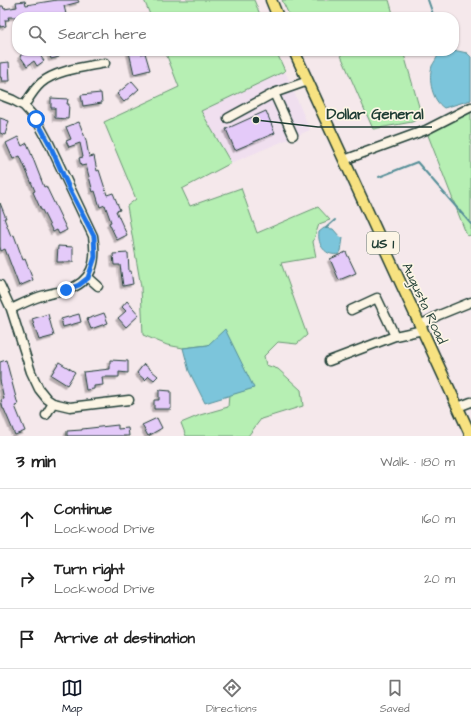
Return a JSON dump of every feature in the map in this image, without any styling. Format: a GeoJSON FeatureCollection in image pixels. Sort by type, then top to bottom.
{"type":"FeatureCollection","features":[{"type":"Feature","properties":{"kind":"main road"},"geometry":{"type":"LineString","coordinates":[[271,0],[276,12]]}},
{"type":"Feature","properties":{"kind":"main road","name":"Augusta Road"},"geometry":{"type":"LineString","coordinates":[[296,56],[471,436]]}},
{"type":"Feature","properties":{"kind":"street"},"geometry":{"type":"LineString","coordinates":[[24,106],[38,86],[49,78],[61,73],[105,63]]}},
{"type":"Feature","properties":{"kind":"street"},"geometry":{"type":"LineString","coordinates":[[228,118],[274,93],[308,81]]}},
{"type":"Feature","properties":{"kind":"street"},"geometry":{"type":"LineString","coordinates":[[274,93],[293,135]]}},
{"type":"Feature","properties":{"kind":"street"},"geometry":{"type":"LineString","coordinates":[[0,95],[24,106],[36,119],[94,236],[95,257],[88,278],[79,285],[39,297],[11,309]]}},
{"type":"Feature","properties":{"kind":"street"},"geometry":{"type":"LineString","coordinates":[[344,160],[426,130],[471,107]]}},
{"type":"Feature","properties":{"kind":"street"},"geometry":{"type":"LineString","coordinates":[[88,278],[98,286]]}},
{"type":"Feature","properties":{"kind":"street"},"geometry":{"type":"LineString","coordinates":[[0,285],[11,309],[31,372],[42,394],[53,403],[70,407],[129,400]]}},
{"type":"Feature","properties":{"kind":"street"},"geometry":{"type":"LineString","coordinates":[[351,310],[377,298],[395,336]]}},
{"type":"Feature","properties":{"kind":"street"},"geometry":{"type":"LineString","coordinates":[[329,361],[395,336],[421,328],[439,315],[471,302]]}},
{"type":"Feature","properties":{"kind":"street"},"geometry":{"type":"LineString","coordinates":[[458,407],[471,402]]}},
{"type":"Feature","properties":{"kind":"street"},"geometry":{"type":"LineString","coordinates":[[46,415],[53,403]]}},
{"type":"Feature","properties":{"kind":"shaded area"},"geometry":{"type":"Polygon","coordinates":[[[285,71],[310,130],[231,163],[201,111],[285,71]]]}},
{"type":"Feature","properties":{"kind":"green space"},"geometry":{"type":"Polygon","coordinates":[[[144,0],[254,0],[259,12],[149,12],[144,0]]]}},
{"type":"Feature","properties":{"kind":"green space"},"geometry":{"type":"Polygon","coordinates":[[[282,0],[389,0],[393,12],[288,12],[282,0]]]}},
{"type":"Feature","properties":{"kind":"green space"},"geometry":{"type":"Polygon","coordinates":[[[167,56],[278,56],[285,71],[201,111],[231,163],[182,189],[190,206],[241,188],[257,233],[318,207],[330,220],[319,224],[313,242],[316,257],[281,263],[307,335],[297,344],[278,342],[264,356],[266,365],[278,369],[301,390],[303,406],[261,419],[248,436],[186,436],[181,423],[200,415],[228,407],[229,395],[253,388],[208,345],[183,348],[167,345],[143,335],[141,287],[127,206],[136,199],[104,122],[179,87],[167,56]]]}},
{"type":"Feature","properties":{"kind":"green space"},"geometry":{"type":"Polygon","coordinates":[[[341,56],[404,56],[422,117],[412,122],[373,129],[341,56]]]}},
{"type":"Feature","properties":{"kind":"green space"},"geometry":{"type":"Polygon","coordinates":[[[471,107],[471,235],[467,236],[426,130],[471,107]]]}},
{"type":"Feature","properties":{"kind":"water"},"geometry":{"type":"Polygon","coordinates":[[[459,51],[467,53],[471,57],[471,100],[444,108],[436,100],[430,77],[432,66],[437,56],[459,56],[459,51]]]}},
{"type":"Feature","properties":{"kind":"water"},"geometry":{"type":"Polygon","coordinates":[[[324,228],[333,229],[340,237],[343,238],[341,251],[339,254],[330,254],[323,249],[319,241],[319,232],[324,228]]]}},
{"type":"Feature","properties":{"kind":"water"},"geometry":{"type":"Polygon","coordinates":[[[225,329],[254,388],[205,403],[189,371],[183,348],[208,345],[225,329]]]}},
{"type":"Feature","properties":{"kind":"building"},"geometry":{"type":"Polygon","coordinates":[[[57,0],[78,0],[79,2],[64,6],[66,12],[12,12],[12,17],[8,17],[9,20],[5,20],[6,26],[0,27],[0,6],[3,6],[4,9],[17,7],[16,2],[25,1],[26,5],[57,0]]]}},
{"type":"Feature","properties":{"kind":"building"},"geometry":{"type":"Polygon","coordinates":[[[20,56],[40,56],[44,61],[37,66],[34,61],[27,66],[20,56]]]}},
{"type":"Feature","properties":{"kind":"building"},"geometry":{"type":"Polygon","coordinates":[[[50,56],[59,56],[59,57],[51,59],[50,56]]]}},
{"type":"Feature","properties":{"kind":"building"},"geometry":{"type":"Polygon","coordinates":[[[130,56],[146,56],[150,70],[134,74],[130,56]]]}},
{"type":"Feature","properties":{"kind":"building"},"geometry":{"type":"Polygon","coordinates":[[[9,62],[10,81],[2,81],[0,77],[0,63],[9,62]]]}},
{"type":"Feature","properties":{"kind":"building"},"geometry":{"type":"Polygon","coordinates":[[[132,81],[139,89],[124,102],[117,94],[132,81]]]}},
{"type":"Feature","properties":{"kind":"building"},"geometry":{"type":"Polygon","coordinates":[[[101,93],[102,103],[83,106],[81,95],[101,93]]]}},
{"type":"Feature","properties":{"kind":"building"},"geometry":{"type":"Polygon","coordinates":[[[51,98],[68,99],[68,119],[55,118],[55,108],[51,108],[51,98]]]}},
{"type":"Feature","properties":{"kind":"building"},"geometry":{"type":"Polygon","coordinates":[[[266,111],[275,133],[235,150],[226,129],[266,111]]]}},
{"type":"Feature","properties":{"kind":"building"},"geometry":{"type":"Polygon","coordinates":[[[0,118],[9,121],[5,135],[0,133],[0,118]]]}},
{"type":"Feature","properties":{"kind":"building"},"geometry":{"type":"Polygon","coordinates":[[[79,122],[86,140],[89,157],[94,156],[97,171],[99,170],[107,195],[113,193],[120,210],[116,211],[127,235],[117,240],[109,223],[111,222],[105,205],[100,207],[95,191],[93,192],[86,165],[81,166],[79,158],[83,157],[80,143],[69,147],[66,141],[71,139],[66,127],[79,122]]]}},
{"type":"Feature","properties":{"kind":"building"},"geometry":{"type":"Polygon","coordinates":[[[18,137],[22,146],[27,143],[44,187],[46,186],[67,230],[59,234],[57,230],[53,232],[41,210],[33,192],[35,191],[20,156],[13,159],[6,143],[18,137]]]}},
{"type":"Feature","properties":{"kind":"building"},"geometry":{"type":"Polygon","coordinates":[[[0,203],[11,236],[14,235],[23,260],[25,259],[33,280],[19,286],[5,249],[1,251],[0,247],[0,203]]]}},
{"type":"Feature","properties":{"kind":"building"},"geometry":{"type":"Polygon","coordinates":[[[58,246],[73,247],[73,262],[57,262],[58,246]]]}},
{"type":"Feature","properties":{"kind":"building"},"geometry":{"type":"Polygon","coordinates":[[[346,252],[356,273],[339,280],[330,259],[346,252]]]}},
{"type":"Feature","properties":{"kind":"building"},"geometry":{"type":"Polygon","coordinates":[[[128,253],[129,271],[131,271],[133,284],[123,286],[120,265],[114,265],[113,254],[128,253]]]}},
{"type":"Feature","properties":{"kind":"building"},"geometry":{"type":"Polygon","coordinates":[[[127,301],[139,315],[126,327],[118,318],[126,311],[122,307],[127,301]]]}},
{"type":"Feature","properties":{"kind":"building"},"geometry":{"type":"Polygon","coordinates":[[[104,313],[108,323],[91,329],[87,319],[104,313]]]}},
{"type":"Feature","properties":{"kind":"building"},"geometry":{"type":"Polygon","coordinates":[[[48,314],[54,336],[39,340],[32,319],[48,314]]]}},
{"type":"Feature","properties":{"kind":"building"},"geometry":{"type":"Polygon","coordinates":[[[79,314],[81,322],[63,327],[61,319],[79,314]]]}},
{"type":"Feature","properties":{"kind":"building"},"geometry":{"type":"Polygon","coordinates":[[[6,360],[18,405],[15,406],[25,431],[15,435],[3,409],[1,400],[4,399],[0,380],[0,362],[6,360]]]}},
{"type":"Feature","properties":{"kind":"building"},"geometry":{"type":"Polygon","coordinates":[[[110,360],[128,361],[128,373],[119,372],[119,377],[102,377],[103,385],[94,386],[94,389],[86,390],[83,372],[110,369],[110,360]]]}},
{"type":"Feature","properties":{"kind":"building"},"geometry":{"type":"Polygon","coordinates":[[[59,362],[75,372],[67,385],[51,375],[59,362]]]}},
{"type":"Feature","properties":{"kind":"building"},"geometry":{"type":"Polygon","coordinates":[[[144,364],[158,376],[154,380],[149,376],[145,380],[137,373],[144,364]]]}},
{"type":"Feature","properties":{"kind":"building"},"geometry":{"type":"Polygon","coordinates":[[[159,390],[171,391],[171,409],[154,409],[154,400],[159,400],[159,390]]]}},
{"type":"Feature","properties":{"kind":"building"},"geometry":{"type":"Polygon","coordinates":[[[157,418],[162,428],[148,436],[142,425],[157,418]]]}},
{"type":"Feature","properties":{"kind":"building"},"geometry":{"type":"Polygon","coordinates":[[[118,425],[118,429],[128,428],[129,436],[67,436],[67,431],[118,425]]]}},
{"type":"Feature","properties":{"kind":"waterway"},"geometry":{"type":"LineString","coordinates":[[428,0],[432,12]]}},
{"type":"Feature","properties":{"kind":"waterway"},"geometry":{"type":"LineString","coordinates":[[379,177],[417,162],[471,224]]}},
{"type":"Feature","properties":{"kind":"waterway"},"geometry":{"type":"LineString","coordinates":[[326,228],[335,220]]}},
{"type":"Feature","properties":{"kind":"place","name":"Dollar General"},"geometry":{"type":"Point","coordinates":[256,120]}},
{"type":"Feature","properties":{"kind":"route"},"geometry":{"type":"LineString","coordinates":[[36,119],[94,236],[95,257],[88,278],[79,285],[66,290]]}}]}
